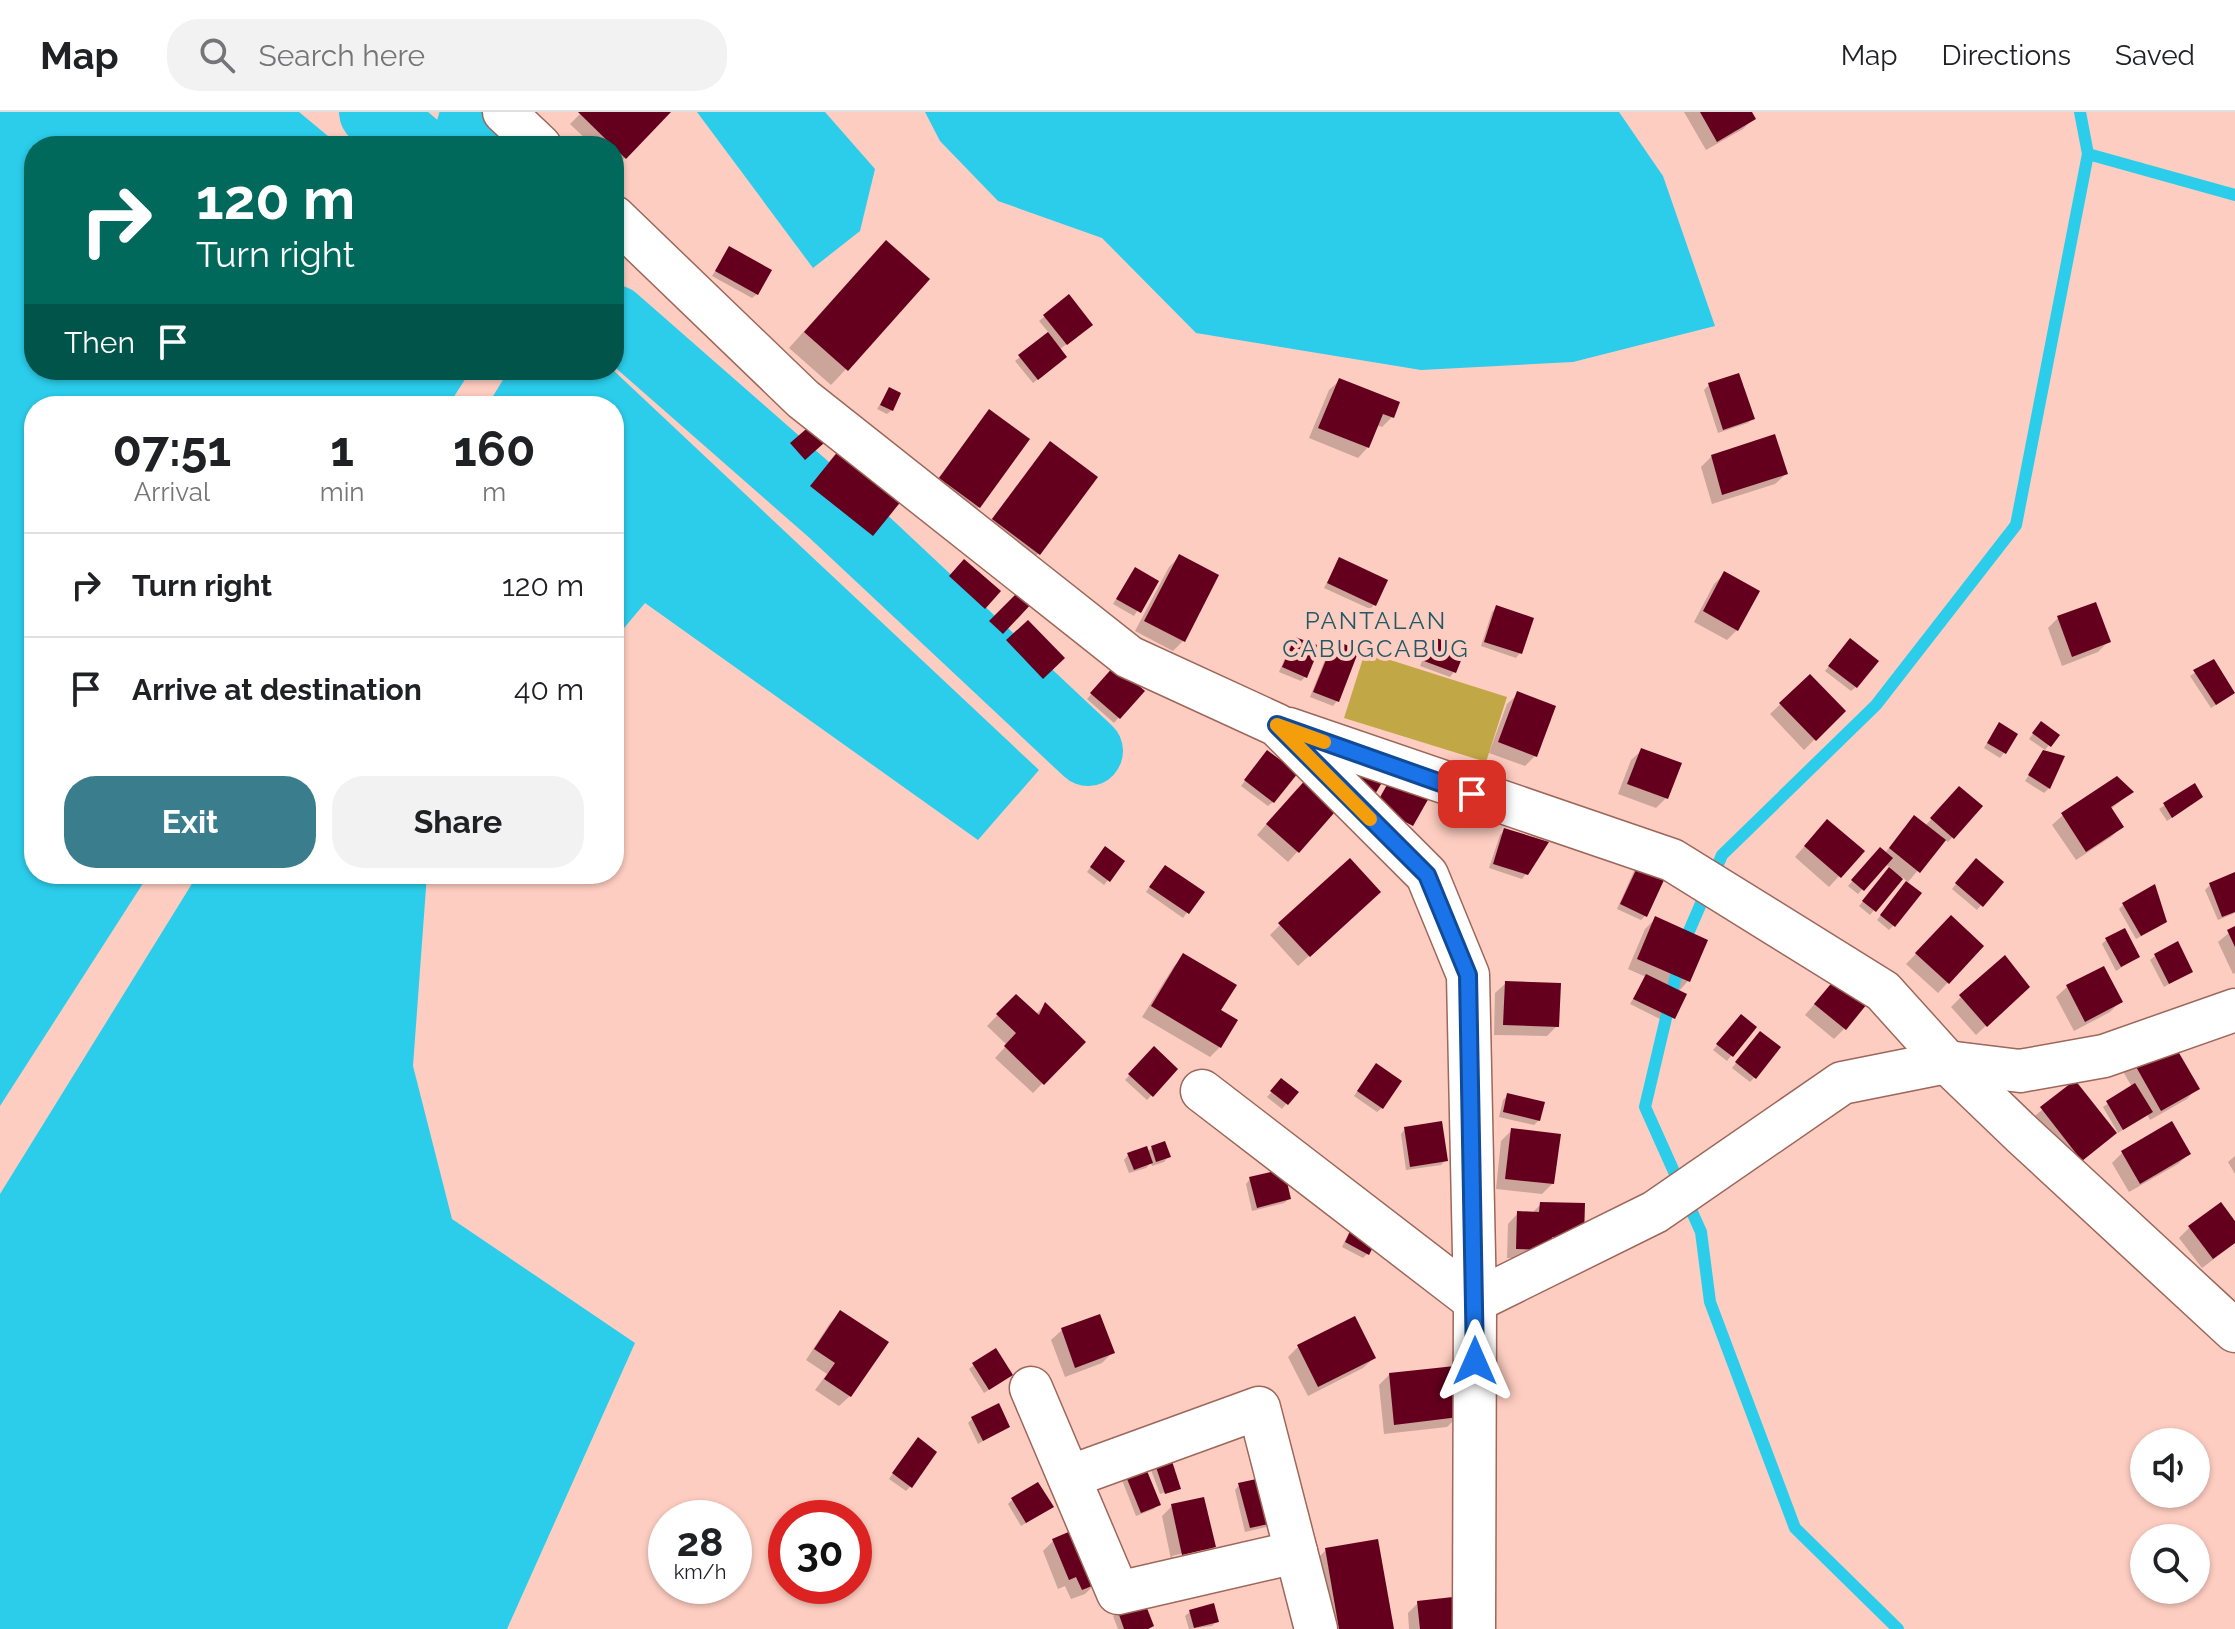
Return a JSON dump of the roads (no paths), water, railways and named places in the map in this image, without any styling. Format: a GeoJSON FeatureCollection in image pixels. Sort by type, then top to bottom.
{"type":"FeatureCollection","features":[{"type":"Feature","properties":{"kind":"street"},"geometry":{"type":"LineString","coordinates":[[504,112],[529,136]]}},
{"type":"Feature","properties":{"kind":"street"},"geometry":{"type":"LineString","coordinates":[[624,227],[803,399],[1129,657],[1277,725],[1672,860],[1883,991],[1947,1062],[2235,1331]]}},
{"type":"Feature","properties":{"kind":"street"},"geometry":{"type":"LineString","coordinates":[[1277,725],[1427,875],[1468,975],[1475,1301],[1474,1629]]}},
{"type":"Feature","properties":{"kind":"street"},"geometry":{"type":"LineString","coordinates":[[1475,1301],[1655,1212],[1842,1083],[1947,1062],[2020,1071],[2090,1059],[2235,1010]]}},
{"type":"Feature","properties":{"kind":"street"},"geometry":{"type":"LineString","coordinates":[[1202,1091],[1475,1301]]}},
{"type":"Feature","properties":{"kind":"street"},"geometry":{"type":"LineString","coordinates":[[1031,1388],[1118,1593],[1296,1552]]}},
{"type":"Feature","properties":{"kind":"street"},"geometry":{"type":"LineString","coordinates":[[1069,1477],[1259,1408],[1316,1629]]}},
{"type":"Feature","properties":{"kind":"water"},"geometry":{"type":"Polygon","coordinates":[[[0,112],[299,112],[328,136],[24,136],[24,380],[465,380],[454,396],[24,396],[24,884],[143,884],[0,1106],[0,112]]]}},
{"type":"Feature","properties":{"kind":"water"},"geometry":{"type":"Polygon","coordinates":[[[697,112],[825,112],[875,169],[860,231],[813,268],[697,112]]]}},
{"type":"Feature","properties":{"kind":"water"},"geometry":{"type":"Polygon","coordinates":[[[925,112],[1619,112],[1663,176],[1715,326],[1573,362],[1421,370],[1196,333],[1102,238],[998,201],[940,141],[925,112]]]}},
{"type":"Feature","properties":{"kind":"water"},"geometry":{"type":"Polygon","coordinates":[[[503,380],[624,380],[1039,770],[978,840],[645,603],[624,628],[624,396],[493,396],[503,380]]]}},
{"type":"Feature","properties":{"kind":"water"},"geometry":{"type":"Polygon","coordinates":[[[192,884],[426,884],[413,1066],[452,1219],[635,1343],[507,1629],[0,1629],[0,1194],[192,884]]]}},
{"type":"Feature","properties":{"kind":"waterway"},"geometry":{"type":"LineString","coordinates":[[374,112],[402,136]]}},
{"type":"Feature","properties":{"kind":"waterway"},"geometry":{"type":"LineString","coordinates":[[469,136],[476,112]]}},
{"type":"Feature","properties":{"kind":"waterway"},"geometry":{"type":"LineString","coordinates":[[1683,945],[1722,855],[1876,705],[2016,525],[2088,154],[2080,112]]}},
{"type":"Feature","properties":{"kind":"waterway"},"geometry":{"type":"LineString","coordinates":[[2088,154],[2235,195]]}},
{"type":"Feature","properties":{"kind":"waterway"},"geometry":{"type":"LineString","coordinates":[[624,329],[833,512],[1088,751]]}},
{"type":"Feature","properties":{"kind":"waterway"},"geometry":{"type":"LineString","coordinates":[[1679,963],[1645,1107],[1701,1232],[1710,1302],[1795,1528],[1898,1629]]}},
{"type":"Feature","properties":{"kind":"district","name":"PANTALAN CABUGCABUG"},"geometry":{"type":"Point","coordinates":[1376,635]}}]}
